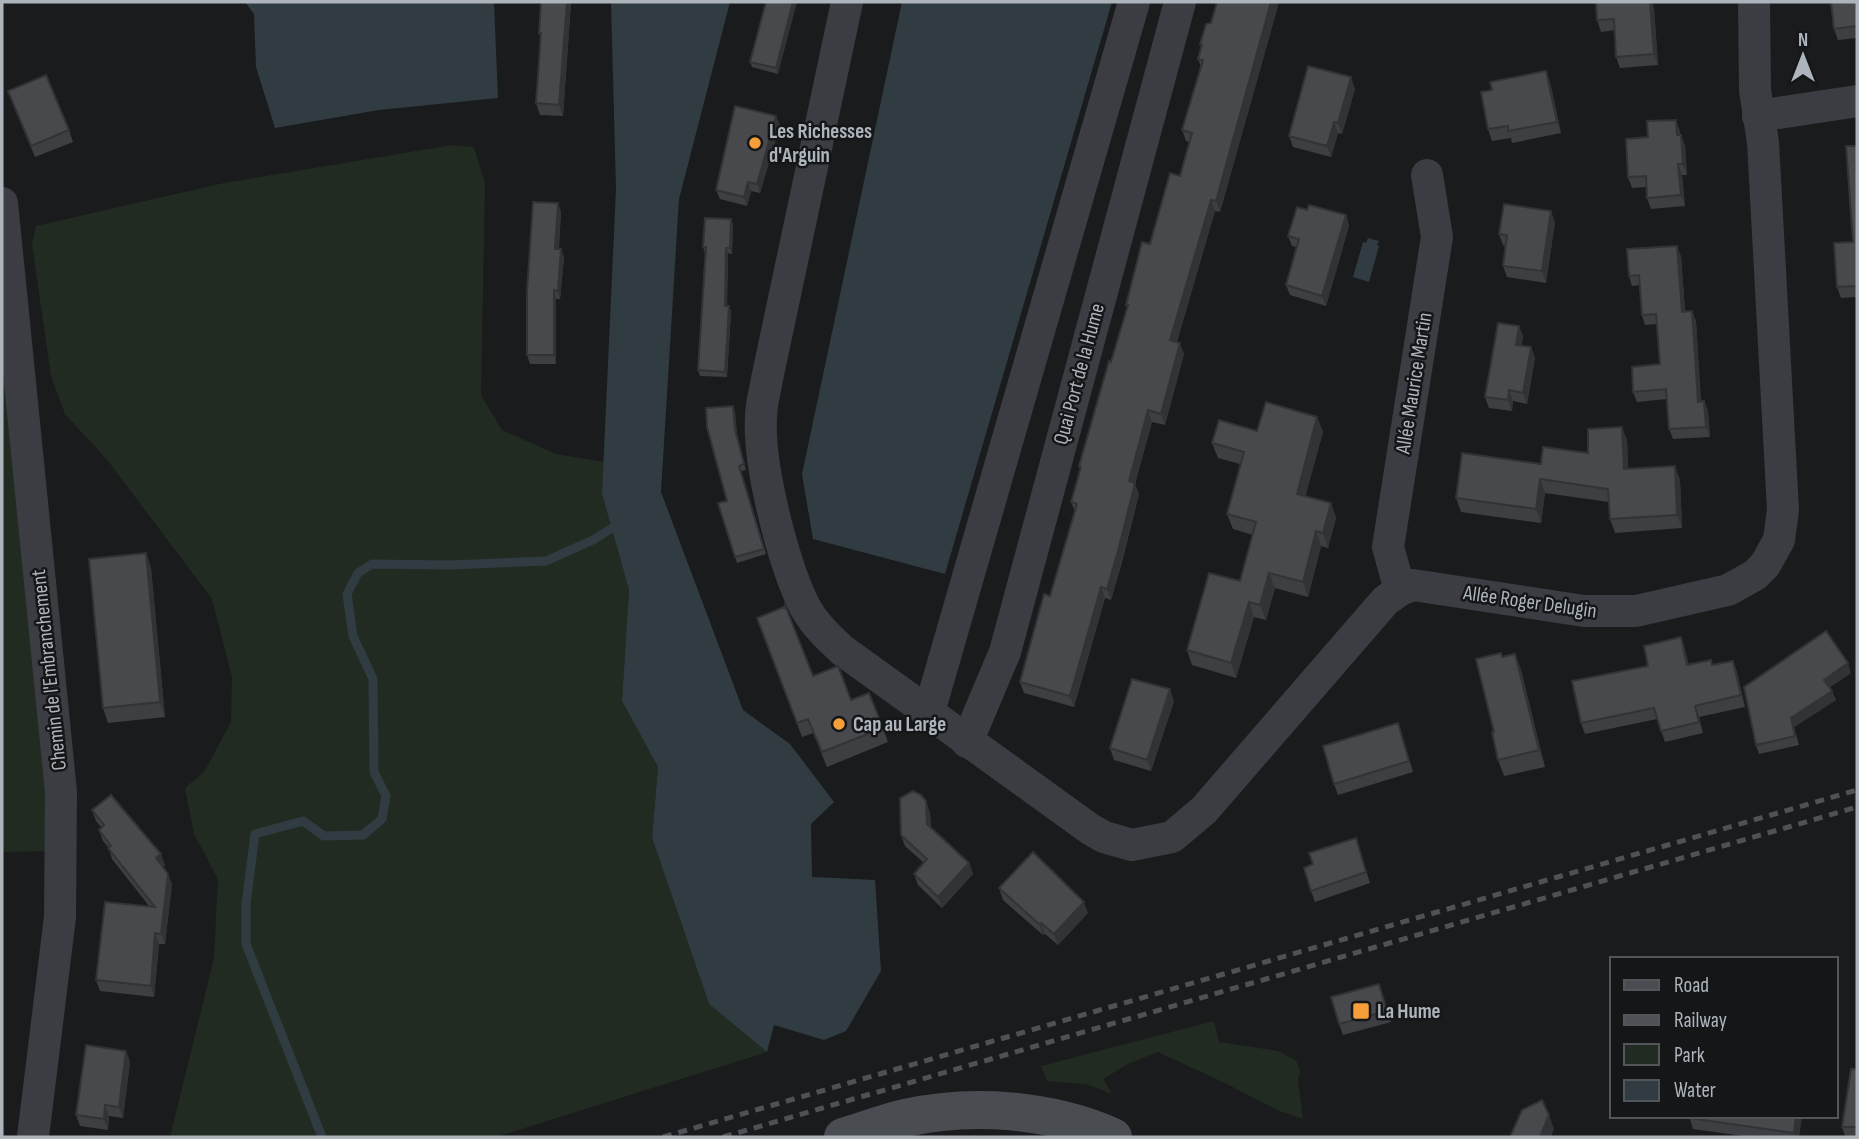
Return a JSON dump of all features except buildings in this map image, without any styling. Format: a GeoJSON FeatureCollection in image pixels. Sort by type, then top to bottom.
{"type":"FeatureCollection","features":[{"type":"Feature","properties":{"kind":"main road"},"geometry":{"type":"LineString","coordinates":[[842,1137],[905,1118],[988,1111],[1059,1118],[1113,1137]]}},
{"type":"Feature","properties":{"kind":"street"},"geometry":{"type":"LineString","coordinates":[[847,2],[766,379],[761,416],[762,455],[785,552],[804,606],[821,629],[842,650],[967,742],[1104,837],[1132,845],[1172,837],[1204,810],[1385,601],[1400,590]]}},
{"type":"Feature","properties":{"kind":"street"},"geometry":{"type":"LineString","coordinates":[[921,707],[1134,2]]}},
{"type":"Feature","properties":{"kind":"street","name":"Quai Port de la Hume"},"geometry":{"type":"LineString","coordinates":[[967,742],[1004,652],[1180,2]]}},
{"type":"Feature","properties":{"kind":"street","name":"Allée Roger Delugin"},"geometry":{"type":"LineString","coordinates":[[1400,590],[1413,586],[1584,611],[1636,611],[1728,590],[1755,575],[1765,565],[1779,540],[1783,510],[1763,142],[1755,90],[1754,2]]}},
{"type":"Feature","properties":{"kind":"street"},"geometry":{"type":"LineString","coordinates":[[1758,116],[1857,101]]}},
{"type":"Feature","properties":{"kind":"street","name":"Allée Maurice Martin"},"geometry":{"type":"LineString","coordinates":[[1400,590],[1388,547],[1437,237],[1427,175]]}},
{"type":"Feature","properties":{"kind":"street","name":"Chemin de l'Embranchement"},"geometry":{"type":"LineString","coordinates":[[2,202],[61,792],[60,917],[33,1137]]}},
{"type":"Feature","properties":{"kind":"green space"},"geometry":{"type":"Polygon","coordinates":[[[452,145],[474,147],[485,183],[481,395],[502,430],[556,454],[604,462],[602,494],[629,590],[622,701],[658,767],[652,839],[709,1004],[767,1052],[496,1137],[170,1137],[214,958],[218,879],[194,834],[185,788],[204,772],[231,722],[232,677],[212,599],[108,461],[65,414],[51,376],[32,244],[36,226],[224,183],[452,145]]]}},
{"type":"Feature","properties":{"kind":"green space"},"geometry":{"type":"Polygon","coordinates":[[[2,203],[62,851],[2,852],[2,203]]]}},
{"type":"Feature","properties":{"kind":"green space"},"geometry":{"type":"Polygon","coordinates":[[[1214,1021],[1219,1042],[1278,1051],[1297,1061],[1303,1119],[1277,1110],[1158,1052],[1128,1064],[1103,1079],[1112,1094],[1086,1084],[1047,1081],[1041,1066],[1214,1021]]]}},
{"type":"Feature","properties":{"kind":"water"},"geometry":{"type":"Polygon","coordinates":[[[245,2],[494,2],[498,98],[379,110],[275,128],[256,67],[254,14],[245,2]]]}},
{"type":"Feature","properties":{"kind":"water"},"geometry":{"type":"Polygon","coordinates":[[[611,2],[730,2],[679,199],[661,492],[743,710],[790,744],[834,802],[811,824],[812,877],[875,880],[881,971],[846,1031],[824,1040],[774,1025],[767,1052],[709,1004],[652,838],[658,767],[622,701],[629,590],[602,494],[616,189],[611,2]]]}},
{"type":"Feature","properties":{"kind":"water"},"geometry":{"type":"Polygon","coordinates":[[[902,2],[1112,2],[945,574],[813,539],[802,474],[902,2]]]}},
{"type":"Feature","properties":{"kind":"water"},"geometry":{"type":"Polygon","coordinates":[[[1368,238],[1379,241],[1369,282],[1353,277],[1363,242],[1366,243],[1368,238]]]}},
{"type":"Feature","properties":{"kind":"waterway"},"geometry":{"type":"LineString","coordinates":[[322,1137],[246,944],[246,904],[255,834],[303,821],[324,836],[363,835],[382,819],[386,796],[374,772],[373,679],[353,636],[347,594],[358,573],[372,564],[451,565],[546,561],[593,540],[612,528]]}},
{"type":"Feature","properties":{"kind":"railway"},"geometry":{"type":"LineString","coordinates":[[663,1137],[1857,790]]}},
{"type":"Feature","properties":{"kind":"railway"},"geometry":{"type":"LineString","coordinates":[[723,1137],[1857,807]]}},
{"type":"Feature","properties":{"kind":"place","name":"Les Richesses d'Arguin"},"geometry":{"type":"Point","coordinates":[755,143]}},
{"type":"Feature","properties":{"kind":"place","name":"Cap au Large"},"geometry":{"type":"Point","coordinates":[839,724]}},
{"type":"Feature","properties":{"kind":"place","name":"La Hume"},"geometry":{"type":"Point","coordinates":[1361,1011]}}]}
